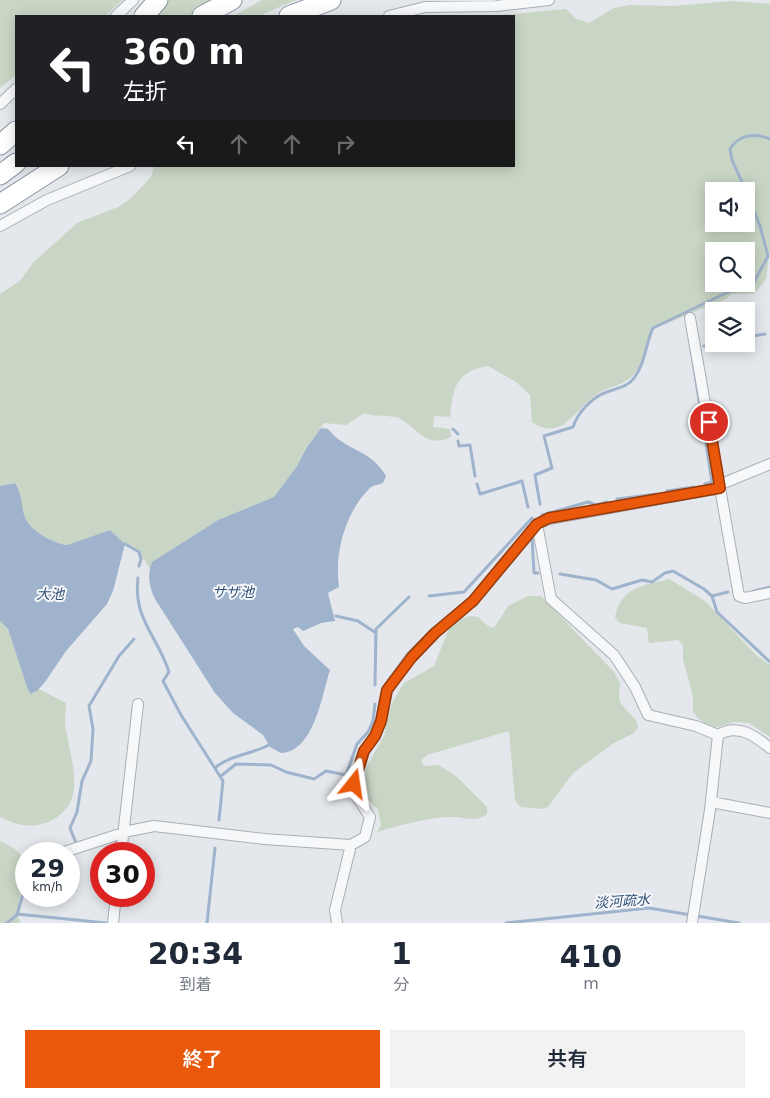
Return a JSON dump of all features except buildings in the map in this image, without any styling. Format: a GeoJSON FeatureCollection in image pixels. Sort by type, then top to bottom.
{"type":"FeatureCollection","features":[{"type":"Feature","properties":{"kind":"highway"},"geometry":{"type":"LineString","coordinates":[[145,15],[158,0]]}},
{"type":"Feature","properties":{"kind":"highway"},"geometry":{"type":"LineString","coordinates":[[204,15],[232,0]]}},
{"type":"Feature","properties":{"kind":"highway"},"geometry":{"type":"LineString","coordinates":[[291,15],[331,0]]}},
{"type":"Feature","properties":{"kind":"highway"},"geometry":{"type":"LineString","coordinates":[[0,145],[15,132]]}},
{"type":"Feature","properties":{"kind":"highway"},"geometry":{"type":"LineString","coordinates":[[0,156],[15,144]]}},
{"type":"Feature","properties":{"kind":"highway"},"geometry":{"type":"LineString","coordinates":[[0,175],[15,165]]}},
{"type":"Feature","properties":{"kind":"highway"},"geometry":{"type":"LineString","coordinates":[[0,204],[57,167]]}},
{"type":"Feature","properties":{"kind":"street"},"geometry":{"type":"LineString","coordinates":[[117,15],[133,0]]}},
{"type":"Feature","properties":{"kind":"street"},"geometry":{"type":"LineString","coordinates":[[393,15],[425,7],[496,6],[549,0]]}},
{"type":"Feature","properties":{"kind":"street"},"geometry":{"type":"LineString","coordinates":[[0,104],[15,90]]}},
{"type":"Feature","properties":{"kind":"street"},"geometry":{"type":"LineString","coordinates":[[0,226],[47,200],[128,167]]}},
{"type":"Feature","properties":{"kind":"street"},"geometry":{"type":"LineString","coordinates":[[690,318],[739,596],[745,598],[770,592]]}},
{"type":"Feature","properties":{"kind":"street"},"geometry":{"type":"LineString","coordinates":[[80,847],[123,833],[154,826],[291,842],[351,845],[365,837],[370,817],[357,797],[354,784],[364,751],[375,736],[381,721],[387,690],[412,657],[435,633],[473,601],[537,524],[549,518],[719,487],[770,464]]}},
{"type":"Feature","properties":{"kind":"street"},"geometry":{"type":"LineString","coordinates":[[537,524],[551,600],[614,655],[635,687],[648,715],[696,726],[718,735],[729,730],[741,730],[770,748]]}},
{"type":"Feature","properties":{"kind":"street"},"geometry":{"type":"LineString","coordinates":[[122,842],[138,704]]}},
{"type":"Feature","properties":{"kind":"street"},"geometry":{"type":"LineString","coordinates":[[693,917],[711,802],[718,735]]}},
{"type":"Feature","properties":{"kind":"street"},"geometry":{"type":"LineString","coordinates":[[711,802],[770,813]]}},
{"type":"Feature","properties":{"kind":"street"},"geometry":{"type":"LineString","coordinates":[[337,923],[335,910],[351,845]]}},
{"type":"Feature","properties":{"kind":"street"},"geometry":{"type":"LineString","coordinates":[[112,923],[114,907]]}},
{"type":"Feature","properties":{"kind":"green space"},"geometry":{"type":"Polygon","coordinates":[[[0,0],[123,0],[106,15],[15,15],[15,76],[0,88],[0,0]]]}},
{"type":"Feature","properties":{"kind":"green space"},"geometry":{"type":"Polygon","coordinates":[[[168,0],[220,0],[193,15],[156,15],[168,0]]]}},
{"type":"Feature","properties":{"kind":"green space"},"geometry":{"type":"Polygon","coordinates":[[[262,0],[296,0],[261,15],[235,15],[262,0]]]}},
{"type":"Feature","properties":{"kind":"green space"},"geometry":{"type":"Polygon","coordinates":[[[732,1],[770,4],[770,249],[766,279],[754,294],[732,294],[719,302],[705,302],[705,308],[653,329],[643,358],[634,374],[626,381],[597,394],[560,426],[552,428],[543,427],[532,422],[530,395],[516,382],[488,366],[469,372],[458,382],[450,417],[434,416],[433,427],[450,429],[451,437],[433,440],[426,438],[395,417],[364,413],[346,425],[324,423],[307,447],[297,466],[274,497],[218,520],[152,562],[150,569],[138,550],[125,544],[110,530],[67,545],[49,539],[31,527],[27,522],[20,493],[15,483],[0,486],[0,294],[20,281],[33,263],[77,223],[118,207],[130,199],[151,177],[154,167],[515,167],[515,15],[503,15],[566,9],[576,19],[589,23],[614,8],[629,5],[673,6],[732,1]]]}},
{"type":"Feature","properties":{"kind":"green space"},"geometry":{"type":"Polygon","coordinates":[[[669,579],[705,601],[757,656],[770,665],[770,737],[749,723],[735,722],[715,728],[708,726],[693,711],[693,697],[683,659],[683,645],[678,640],[649,643],[647,628],[619,623],[615,617],[622,599],[634,589],[669,579]]]}},
{"type":"Feature","properties":{"kind":"green space"},"geometry":{"type":"Polygon","coordinates":[[[528,596],[541,596],[614,672],[620,683],[619,698],[621,704],[636,720],[638,727],[634,733],[614,743],[573,773],[548,807],[542,809],[520,807],[515,800],[509,731],[427,755],[421,760],[424,766],[439,765],[457,777],[487,807],[487,814],[475,819],[444,817],[424,820],[377,832],[381,825],[378,810],[363,794],[367,766],[385,734],[385,725],[392,703],[404,683],[434,666],[448,631],[457,620],[471,616],[478,617],[488,626],[494,628],[508,606],[528,596]]]}},
{"type":"Feature","properties":{"kind":"green space"},"geometry":{"type":"Polygon","coordinates":[[[0,621],[8,629],[29,692],[33,694],[39,689],[66,703],[65,726],[73,769],[73,794],[69,805],[61,814],[41,824],[23,825],[0,817],[0,621]]]}},
{"type":"Feature","properties":{"kind":"green space"},"geometry":{"type":"Polygon","coordinates":[[[0,841],[15,850],[15,907],[18,907],[20,923],[0,923],[0,841]]]}},
{"type":"Feature","properties":{"kind":"water","name":"サザ池"},"geometry":{"type":"Polygon","coordinates":[[[321,428],[328,429],[342,442],[373,460],[386,476],[383,483],[370,488],[361,499],[353,510],[343,535],[338,561],[339,587],[328,593],[335,621],[321,623],[303,631],[298,627],[293,629],[304,646],[330,670],[320,707],[309,733],[292,750],[281,753],[270,747],[263,735],[233,713],[215,693],[155,599],[151,590],[149,576],[152,562],[218,520],[274,497],[297,466],[307,447],[321,428]]]}},
{"type":"Feature","properties":{"kind":"water","name":"大池"},"geometry":{"type":"Polygon","coordinates":[[[15,483],[20,493],[27,522],[31,527],[49,539],[67,545],[110,530],[125,544],[113,591],[107,604],[66,651],[45,682],[37,691],[31,694],[8,629],[0,621],[0,486],[15,483]]]}},
{"type":"Feature","properties":{"kind":"waterway"},"geometry":{"type":"LineString","coordinates":[[742,182],[732,160],[730,149],[738,140],[748,136],[770,139]]}},
{"type":"Feature","properties":{"kind":"waterway"},"geometry":{"type":"LineString","coordinates":[[540,504],[535,475],[552,468],[544,436],[573,427],[578,416],[591,401],[601,394],[622,387],[632,381],[641,366],[653,328],[728,292],[751,288],[768,256],[755,214]]}},
{"type":"Feature","properties":{"kind":"waterway"},"geometry":{"type":"LineString","coordinates":[[755,336],[765,334]]}},
{"type":"Feature","properties":{"kind":"waterway"},"geometry":{"type":"LineString","coordinates":[[691,349],[712,482],[705,484]]}},
{"type":"Feature","properties":{"kind":"waterway"},"geometry":{"type":"LineString","coordinates":[[453,429],[458,434]]}},
{"type":"Feature","properties":{"kind":"waterway"},"geometry":{"type":"LineString","coordinates":[[458,441],[459,446],[470,445],[475,476]]}},
{"type":"Feature","properties":{"kind":"waterway"},"geometry":{"type":"LineString","coordinates":[[477,484],[480,494],[522,481],[528,507]]}},
{"type":"Feature","properties":{"kind":"waterway"},"geometry":{"type":"LineString","coordinates":[[667,491],[694,487]]}},
{"type":"Feature","properties":{"kind":"waterway"},"geometry":{"type":"LineString","coordinates":[[617,499],[657,494]]}},
{"type":"Feature","properties":{"kind":"waterway"},"geometry":{"type":"LineString","coordinates":[[542,515],[588,502],[596,505],[607,502]]}},
{"type":"Feature","properties":{"kind":"waterway"},"geometry":{"type":"LineString","coordinates":[[429,596],[464,592],[532,518]]}},
{"type":"Feature","properties":{"kind":"waterway"},"geometry":{"type":"LineString","coordinates":[[532,537],[534,573],[538,573]]}},
{"type":"Feature","properties":{"kind":"waterway"},"geometry":{"type":"LineString","coordinates":[[125,544],[139,552],[141,559],[139,566]]}},
{"type":"Feature","properties":{"kind":"waterway"},"geometry":{"type":"LineString","coordinates":[[560,574],[596,580],[612,589],[642,580],[652,582],[665,573],[673,571],[704,589],[712,596],[717,612],[770,662]]}},
{"type":"Feature","properties":{"kind":"waterway"},"geometry":{"type":"LineString","coordinates":[[138,578],[137,593],[139,605],[169,672],[163,681],[181,715],[223,781],[219,820]]}},
{"type":"Feature","properties":{"kind":"waterway"},"geometry":{"type":"LineString","coordinates":[[754,591],[770,587]]}},
{"type":"Feature","properties":{"kind":"waterway"},"geometry":{"type":"LineString","coordinates":[[712,596],[728,592]]}},
{"type":"Feature","properties":{"kind":"waterway"},"geometry":{"type":"LineString","coordinates":[[375,685],[376,629],[409,597]]}},
{"type":"Feature","properties":{"kind":"waterway"},"geometry":{"type":"LineString","coordinates":[[336,616],[358,621],[376,633]]}},
{"type":"Feature","properties":{"kind":"waterway"},"geometry":{"type":"LineString","coordinates":[[76,842],[70,828],[77,812],[82,781],[91,761],[93,729],[89,706],[119,656],[134,639]]}},
{"type":"Feature","properties":{"kind":"waterway"},"geometry":{"type":"LineString","coordinates":[[221,776],[236,764],[271,765],[286,772],[314,779],[326,771],[346,775],[357,744],[368,732],[373,721],[375,704]]}},
{"type":"Feature","properties":{"kind":"waterway"},"geometry":{"type":"LineString","coordinates":[[216,767],[228,760],[269,745]]}},
{"type":"Feature","properties":{"kind":"waterway"},"geometry":{"type":"LineString","coordinates":[[207,923],[215,848]]}},
{"type":"Feature","properties":{"kind":"waterway"},"geometry":{"type":"LineString","coordinates":[[7,923],[17,915],[19,907]]}},
{"type":"Feature","properties":{"kind":"waterway","name":"淡河疏水"},"geometry":{"type":"LineString","coordinates":[[506,923],[649,908],[739,923]]}},
{"type":"Feature","properties":{"kind":"waterway"},"geometry":{"type":"LineString","coordinates":[[17,914],[106,923]]}},
{"type":"Feature","properties":{"kind":"route"},"geometry":{"type":"LineString","coordinates":[[354,784],[364,751],[375,736],[381,721],[387,690],[412,657],[435,633],[473,601],[537,524],[549,518],[720,488],[709,422]]}}]}
